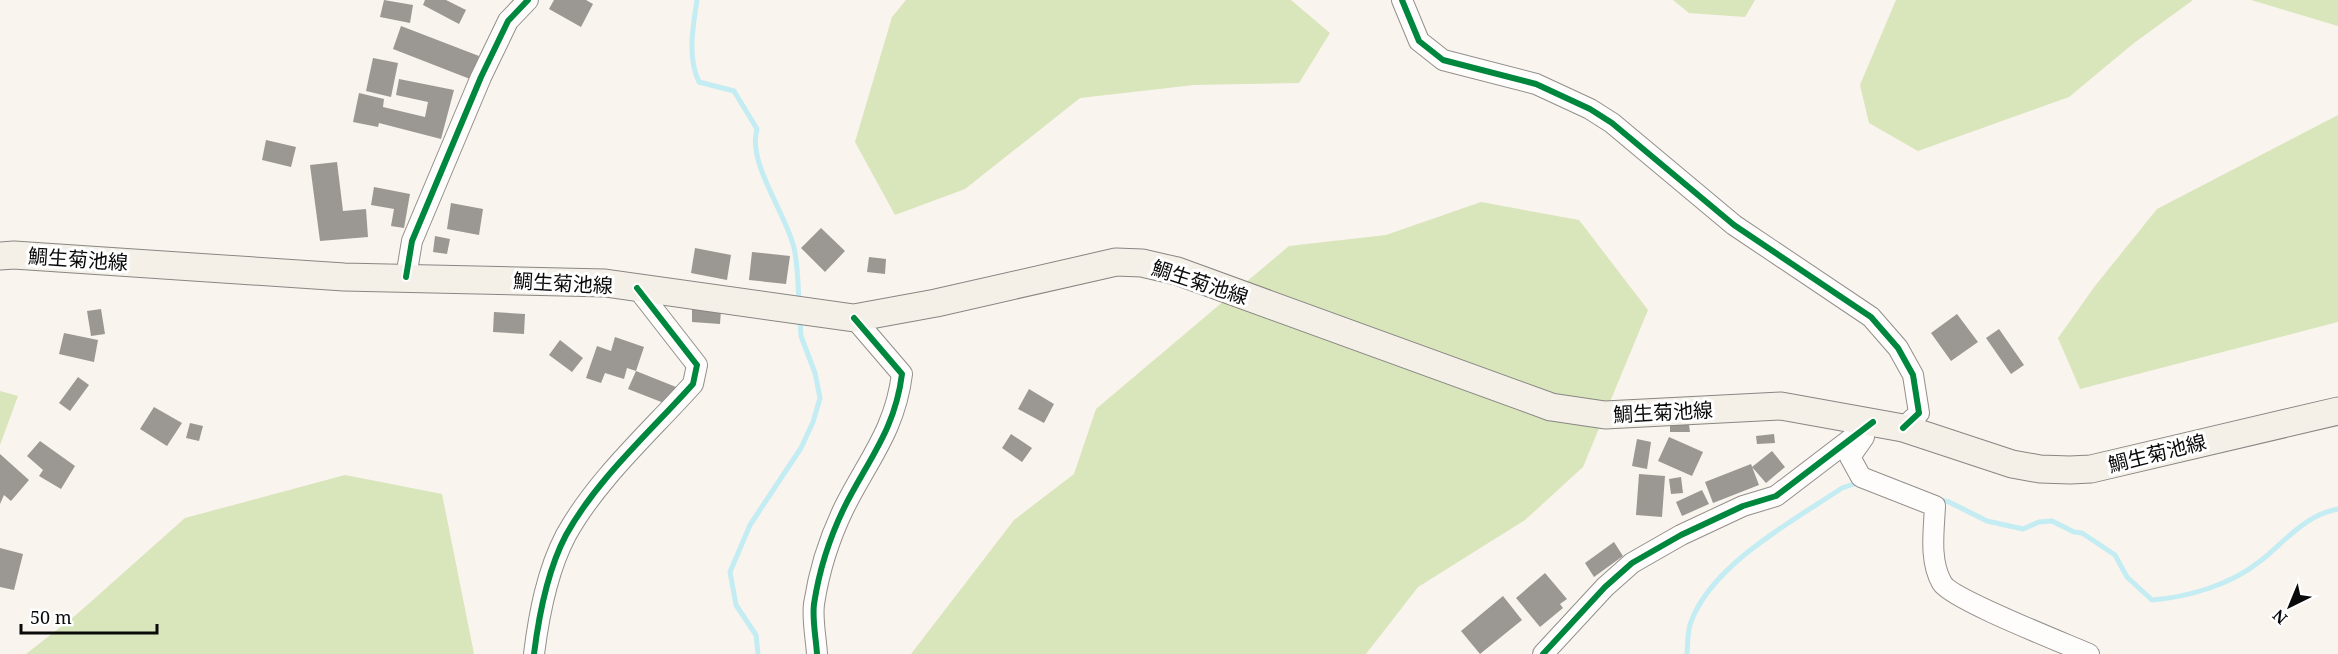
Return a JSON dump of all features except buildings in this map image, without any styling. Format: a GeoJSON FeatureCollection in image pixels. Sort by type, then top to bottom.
{"type":"FeatureCollection","features":[{"type":"Feature","properties":{"kind":"main road","name":"鯛生菊池線"},"geometry":{"type":"LineString","coordinates":[[0,256],[344,277],[605,283],[678,291],[854,318],[936,303],[1077,268],[1116,262],[1142,263],[1177,271],[1551,407],[1605,414],[1781,406],[1903,428],[2012,464],[2040,469],[2091,469],[2338,411]]}},
{"type":"Feature","properties":{"kind":"street"},"geometry":{"type":"LineString","coordinates":[[1402,0],[1419,41],[1443,60],[1536,84],[1590,109],[1612,123],[1734,225],[1798,271],[1822,283],[1871,317],[1898,348],[1912,375],[1918,413],[1903,428]]}},
{"type":"Feature","properties":{"kind":"street"},"geometry":{"type":"LineString","coordinates":[[406,277],[412,240],[450,148],[508,21],[519,3]]}},
{"type":"Feature","properties":{"kind":"street"},"geometry":{"type":"LineString","coordinates":[[534,654],[548,580],[566,535],[600,487],[693,384],[697,365],[637,288]]}},
{"type":"Feature","properties":{"kind":"street"},"geometry":{"type":"LineString","coordinates":[[817,654],[814,606],[824,560],[844,508],[889,428],[899,397],[902,374],[854,318]]}},
{"type":"Feature","properties":{"kind":"street"},"geometry":{"type":"LineString","coordinates":[[1543,654],[1605,587],[1632,562],[1682,534],[1743,506],[1776,496],[1873,422]]}},
{"type":"Feature","properties":{"kind":"street"},"geometry":{"type":"LineString","coordinates":[[1873,422],[1850,457],[1861,477],[1935,506],[1934,555],[1942,584],[1970,603],[2089,654]]}},
{"type":"Feature","properties":{"kind":"green space"},"geometry":{"type":"Polygon","coordinates":[[[906,0],[1291,0],[1330,33],[1299,83],[1194,85],[1080,98],[965,189],[895,215],[855,142],[892,17],[906,0]]]}},
{"type":"Feature","properties":{"kind":"green space"},"geometry":{"type":"Polygon","coordinates":[[[1673,0],[1755,0],[1745,17],[1689,13],[1673,0]]]}},
{"type":"Feature","properties":{"kind":"green space"},"geometry":{"type":"Polygon","coordinates":[[[1896,0],[2193,0],[2134,43],[2069,97],[1918,151],[1869,123],[1860,85],[1896,0]]]}},
{"type":"Feature","properties":{"kind":"green space"},"geometry":{"type":"Polygon","coordinates":[[[2251,0],[2338,0],[2338,26],[2251,0]]]}},
{"type":"Feature","properties":{"kind":"green space"},"geometry":{"type":"Polygon","coordinates":[[[2338,115],[2338,322],[2080,389],[2058,338],[2095,286],[2157,209],[2338,115]]]}},
{"type":"Feature","properties":{"kind":"green space"},"geometry":{"type":"Polygon","coordinates":[[[1481,202],[1579,220],[1648,310],[1583,467],[1525,520],[1418,587],[1366,654],[911,654],[1014,520],[1074,474],[1096,409],[1289,246],[1386,235],[1481,202]]]}},
{"type":"Feature","properties":{"kind":"green space"},"geometry":{"type":"Polygon","coordinates":[[[0,391],[18,396],[0,445],[0,391]]]}},
{"type":"Feature","properties":{"kind":"green space"},"geometry":{"type":"Polygon","coordinates":[[[345,475],[442,494],[474,654],[26,654],[76,615],[185,518],[345,475]]]}},
{"type":"Feature","properties":{"kind":"waterway"},"geometry":{"type":"LineString","coordinates":[[697,0],[692,41],[695,72],[699,82],[734,91],[757,129],[755,142],[757,157],[794,248],[799,304]]}},
{"type":"Feature","properties":{"kind":"waterway"},"geometry":{"type":"LineString","coordinates":[[758,654],[756,635],[736,605],[730,572],[750,525],[801,448],[813,422],[820,398],[815,373],[801,336],[800,319]]}},
{"type":"Feature","properties":{"kind":"waterway"},"geometry":{"type":"LineString","coordinates":[[1687,654],[1688,633],[1702,601],[1735,563],[1778,530],[1842,488],[1860,482]]}},
{"type":"Feature","properties":{"kind":"waterway"},"geometry":{"type":"LineString","coordinates":[[1936,499],[1949,502],[1987,521],[2023,529],[2039,522],[2052,521],[2074,532],[2082,533],[2115,555],[2127,577],[2152,600],[2194,593],[2235,577],[2259,562],[2305,523],[2326,512],[2338,509]]}},
{"type":"Feature","properties":{"kind":"cycle path"},"geometry":{"type":"LineString","coordinates":[[406,277],[412,241],[481,77],[508,21],[528,0]]}},
{"type":"Feature","properties":{"kind":"cycle path"},"geometry":{"type":"LineString","coordinates":[[1402,0],[1419,41],[1443,60],[1536,84],[1590,109],[1612,123],[1734,225],[1871,317],[1898,348],[1913,375],[1919,413],[1903,428]]}},
{"type":"Feature","properties":{"kind":"cycle path"},"geometry":{"type":"LineString","coordinates":[[534,654],[545,593],[559,549],[566,535],[608,475],[693,384],[697,365],[637,288]]}},
{"type":"Feature","properties":{"kind":"cycle path"},"geometry":{"type":"LineString","coordinates":[[817,654],[814,604],[826,554],[844,508],[887,428],[902,374],[854,318]]}},
{"type":"Feature","properties":{"kind":"cycle path"},"geometry":{"type":"LineString","coordinates":[[1543,654],[1605,587],[1632,563],[1681,535],[1743,506],[1776,496],[1873,422]]}}]}
